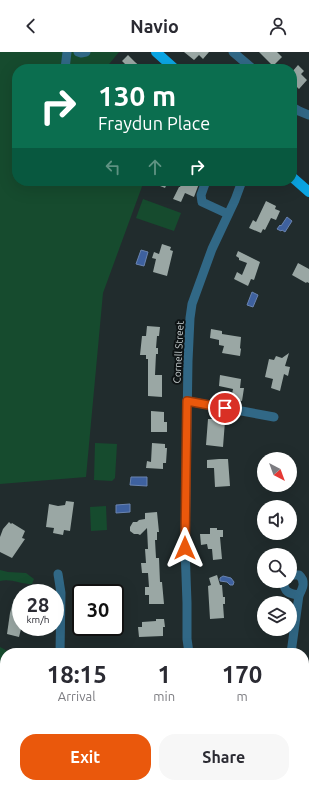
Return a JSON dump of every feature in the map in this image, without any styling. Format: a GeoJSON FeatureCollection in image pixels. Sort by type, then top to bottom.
{"type":"FeatureCollection","features":[{"type":"Feature","properties":{"kind":"main road"},"geometry":{"type":"LineString","coordinates":[[156,52],[169,64]]}},
{"type":"Feature","properties":{"kind":"main road"},"geometry":{"type":"LineString","coordinates":[[297,181],[309,192]]}},
{"type":"Feature","properties":{"kind":"street"},"geometry":{"type":"LineString","coordinates":[[66,64],[68,52]]}},
{"type":"Feature","properties":{"kind":"street"},"geometry":{"type":"LineString","coordinates":[[78,52],[86,52]]}},
{"type":"Feature","properties":{"kind":"street"},"geometry":{"type":"LineString","coordinates":[[233,52],[246,64]]}},
{"type":"Feature","properties":{"kind":"street"},"geometry":{"type":"LineString","coordinates":[[297,110],[309,115]]}},
{"type":"Feature","properties":{"kind":"street"},"geometry":{"type":"LineString","coordinates":[[204,186],[201,195],[202,202],[228,214]]}},
{"type":"Feature","properties":{"kind":"street","name":"Cornell Street"},"geometry":{"type":"LineString","coordinates":[[188,648],[185,548],[188,361],[192,304],[212,249],[240,186]]}},
{"type":"Feature","properties":{"kind":"street"},"geometry":{"type":"LineString","coordinates":[[187,401],[274,417]]}},
{"type":"Feature","properties":{"kind":"street"},"geometry":{"type":"LineString","coordinates":[[58,574],[61,593],[60,648]]}},
{"type":"Feature","properties":{"kind":"street"},"geometry":{"type":"LineString","coordinates":[[292,648],[299,595],[303,587],[303,580],[297,574]]}},
{"type":"Feature","properties":{"kind":"street"},"geometry":{"type":"LineString","coordinates":[[285,588],[290,594],[299,595]]}},
{"type":"Feature","properties":{"kind":"green space"},"geometry":{"type":"Polygon","coordinates":[[[0,52],[119,52],[109,64],[12,64],[12,186],[142,186],[103,293],[86,477],[0,484],[0,52]]]}},
{"type":"Feature","properties":{"kind":"green space"},"geometry":{"type":"Polygon","coordinates":[[[143,199],[181,213],[174,231],[136,218],[143,199]]]}},
{"type":"Feature","properties":{"kind":"green space"},"geometry":{"type":"Polygon","coordinates":[[[95,443],[117,444],[115,478],[112,481],[94,480],[95,443]]]}},
{"type":"Feature","properties":{"kind":"green space"},"geometry":{"type":"Polygon","coordinates":[[[106,506],[107,530],[91,531],[90,507],[106,506]]]}},
{"type":"Feature","properties":{"kind":"green space"},"geometry":{"type":"Polygon","coordinates":[[[0,570],[26,573],[34,579],[32,584],[8,580],[0,581],[0,570]]]}},
{"type":"Feature","properties":{"kind":"water"},"geometry":{"type":"Polygon","coordinates":[[[287,217],[292,221],[285,232],[277,229],[280,225],[281,226],[287,217]]]}},
{"type":"Feature","properties":{"kind":"water"},"geometry":{"type":"Polygon","coordinates":[[[141,250],[148,252],[144,266],[136,264],[141,250]]]}},
{"type":"Feature","properties":{"kind":"water"},"geometry":{"type":"Polygon","coordinates":[[[252,292],[258,295],[253,307],[247,305],[252,292]]]}},
{"type":"Feature","properties":{"kind":"water"},"geometry":{"type":"Polygon","coordinates":[[[131,477],[147,477],[147,486],[130,485],[131,477]]]}},
{"type":"Feature","properties":{"kind":"water"},"geometry":{"type":"Polygon","coordinates":[[[130,504],[130,512],[116,513],[116,505],[130,504]]]}},
{"type":"Feature","properties":{"kind":"water"},"geometry":{"type":"Polygon","coordinates":[[[223,576],[231,578],[234,582],[233,585],[220,581],[220,578],[223,576]]]}},
{"type":"Feature","properties":{"kind":"building"},"geometry":{"type":"Polygon","coordinates":[[[184,52],[209,52],[203,59],[199,55],[194,60],[184,52]]]}},
{"type":"Feature","properties":{"kind":"building"},"geometry":{"type":"Polygon","coordinates":[[[259,52],[277,52],[282,57],[275,64],[271,64],[259,52]]]}},
{"type":"Feature","properties":{"kind":"building"},"geometry":{"type":"Polygon","coordinates":[[[128,55],[137,64],[125,64],[122,61],[128,55]]]}},
{"type":"Feature","properties":{"kind":"building"},"geometry":{"type":"Polygon","coordinates":[[[298,65],[304,71],[301,74],[307,80],[299,89],[297,87],[298,65]]]}},
{"type":"Feature","properties":{"kind":"building"},"geometry":{"type":"Polygon","coordinates":[[[198,186],[194,197],[185,193],[181,202],[173,199],[180,187],[198,186]]]}},
{"type":"Feature","properties":{"kind":"building"},"geometry":{"type":"Polygon","coordinates":[[[266,201],[276,206],[275,209],[280,211],[276,220],[271,218],[265,230],[263,229],[261,233],[249,228],[253,220],[256,222],[266,201]]]}},
{"type":"Feature","properties":{"kind":"building"},"geometry":{"type":"Polygon","coordinates":[[[162,244],[171,247],[170,250],[173,251],[167,276],[153,272],[156,259],[152,258],[154,252],[159,254],[162,244]]]}},
{"type":"Feature","properties":{"kind":"building"},"geometry":{"type":"Polygon","coordinates":[[[238,251],[260,262],[254,280],[251,279],[248,286],[234,279],[237,272],[242,275],[247,263],[239,260],[236,256],[238,251]]]}},
{"type":"Feature","properties":{"kind":"building"},"geometry":{"type":"Polygon","coordinates":[[[298,263],[309,269],[309,283],[306,283],[292,275],[298,263]]]}},
{"type":"Feature","properties":{"kind":"building"},"geometry":{"type":"Polygon","coordinates":[[[147,326],[160,327],[159,336],[157,336],[156,348],[158,348],[158,354],[156,354],[155,375],[162,375],[162,397],[148,396],[148,359],[146,359],[146,355],[140,355],[142,336],[146,336],[147,326]]]}},
{"type":"Feature","properties":{"kind":"building"},"geometry":{"type":"Polygon","coordinates":[[[211,329],[222,331],[222,334],[241,337],[240,356],[222,353],[224,346],[219,345],[219,340],[210,338],[211,329]]]}},
{"type":"Feature","properties":{"kind":"building"},"geometry":{"type":"Polygon","coordinates":[[[289,353],[285,366],[290,367],[288,376],[284,374],[280,391],[271,388],[273,379],[265,377],[269,359],[274,360],[276,356],[282,358],[289,353]]]}},
{"type":"Feature","properties":{"kind":"building"},"geometry":{"type":"Polygon","coordinates":[[[220,375],[241,379],[240,388],[244,388],[242,401],[231,399],[233,389],[219,386],[220,375]]]}},
{"type":"Feature","properties":{"kind":"building"},"geometry":{"type":"Polygon","coordinates":[[[151,411],[164,412],[164,422],[167,422],[167,432],[151,432],[151,411]]]}},
{"type":"Feature","properties":{"kind":"building"},"geometry":{"type":"Polygon","coordinates":[[[208,419],[225,421],[223,447],[206,445],[208,419]]]}},
{"type":"Feature","properties":{"kind":"building"},"geometry":{"type":"Polygon","coordinates":[[[152,443],[165,444],[165,448],[167,448],[166,463],[163,463],[163,469],[146,468],[147,461],[151,462],[152,443]]]}},
{"type":"Feature","properties":{"kind":"building"},"geometry":{"type":"Polygon","coordinates":[[[228,459],[230,486],[215,487],[214,468],[207,468],[207,460],[228,459]]]}},
{"type":"Feature","properties":{"kind":"building"},"geometry":{"type":"Polygon","coordinates":[[[66,501],[74,502],[70,531],[64,530],[63,535],[53,533],[54,528],[46,527],[49,504],[58,506],[65,505],[66,501]]]}},
{"type":"Feature","properties":{"kind":"building"},"geometry":{"type":"Polygon","coordinates":[[[157,512],[159,532],[157,532],[157,540],[155,540],[156,558],[159,558],[160,582],[162,582],[164,604],[149,604],[149,595],[145,595],[145,587],[149,587],[148,573],[142,573],[141,563],[146,563],[145,549],[148,549],[147,528],[140,535],[134,534],[130,531],[130,527],[133,522],[145,519],[145,513],[157,512]]]}},
{"type":"Feature","properties":{"kind":"building"},"geometry":{"type":"Polygon","coordinates":[[[9,522],[25,531],[22,538],[25,539],[12,558],[0,552],[0,537],[3,529],[9,522]]]}},
{"type":"Feature","properties":{"kind":"building"},"geometry":{"type":"Polygon","coordinates":[[[210,528],[223,530],[223,537],[220,537],[222,559],[213,560],[212,549],[208,549],[207,544],[201,545],[200,534],[210,534],[210,528]]]}},
{"type":"Feature","properties":{"kind":"building"},"geometry":{"type":"Polygon","coordinates":[[[217,575],[220,585],[222,585],[223,597],[225,597],[225,604],[223,604],[224,618],[210,619],[208,586],[211,585],[209,578],[217,575]]]}},
{"type":"Feature","properties":{"kind":"building"},"geometry":{"type":"Polygon","coordinates":[[[12,606],[12,635],[7,634],[12,606]]]}},
{"type":"Feature","properties":{"kind":"building"},"geometry":{"type":"Polygon","coordinates":[[[156,619],[164,619],[165,627],[163,627],[163,636],[139,637],[138,627],[142,627],[142,622],[156,621],[156,619]]]}},
{"type":"Feature","properties":{"kind":"route"},"geometry":{"type":"LineString","coordinates":[[185,548],[187,401],[225,408]]}}]}
